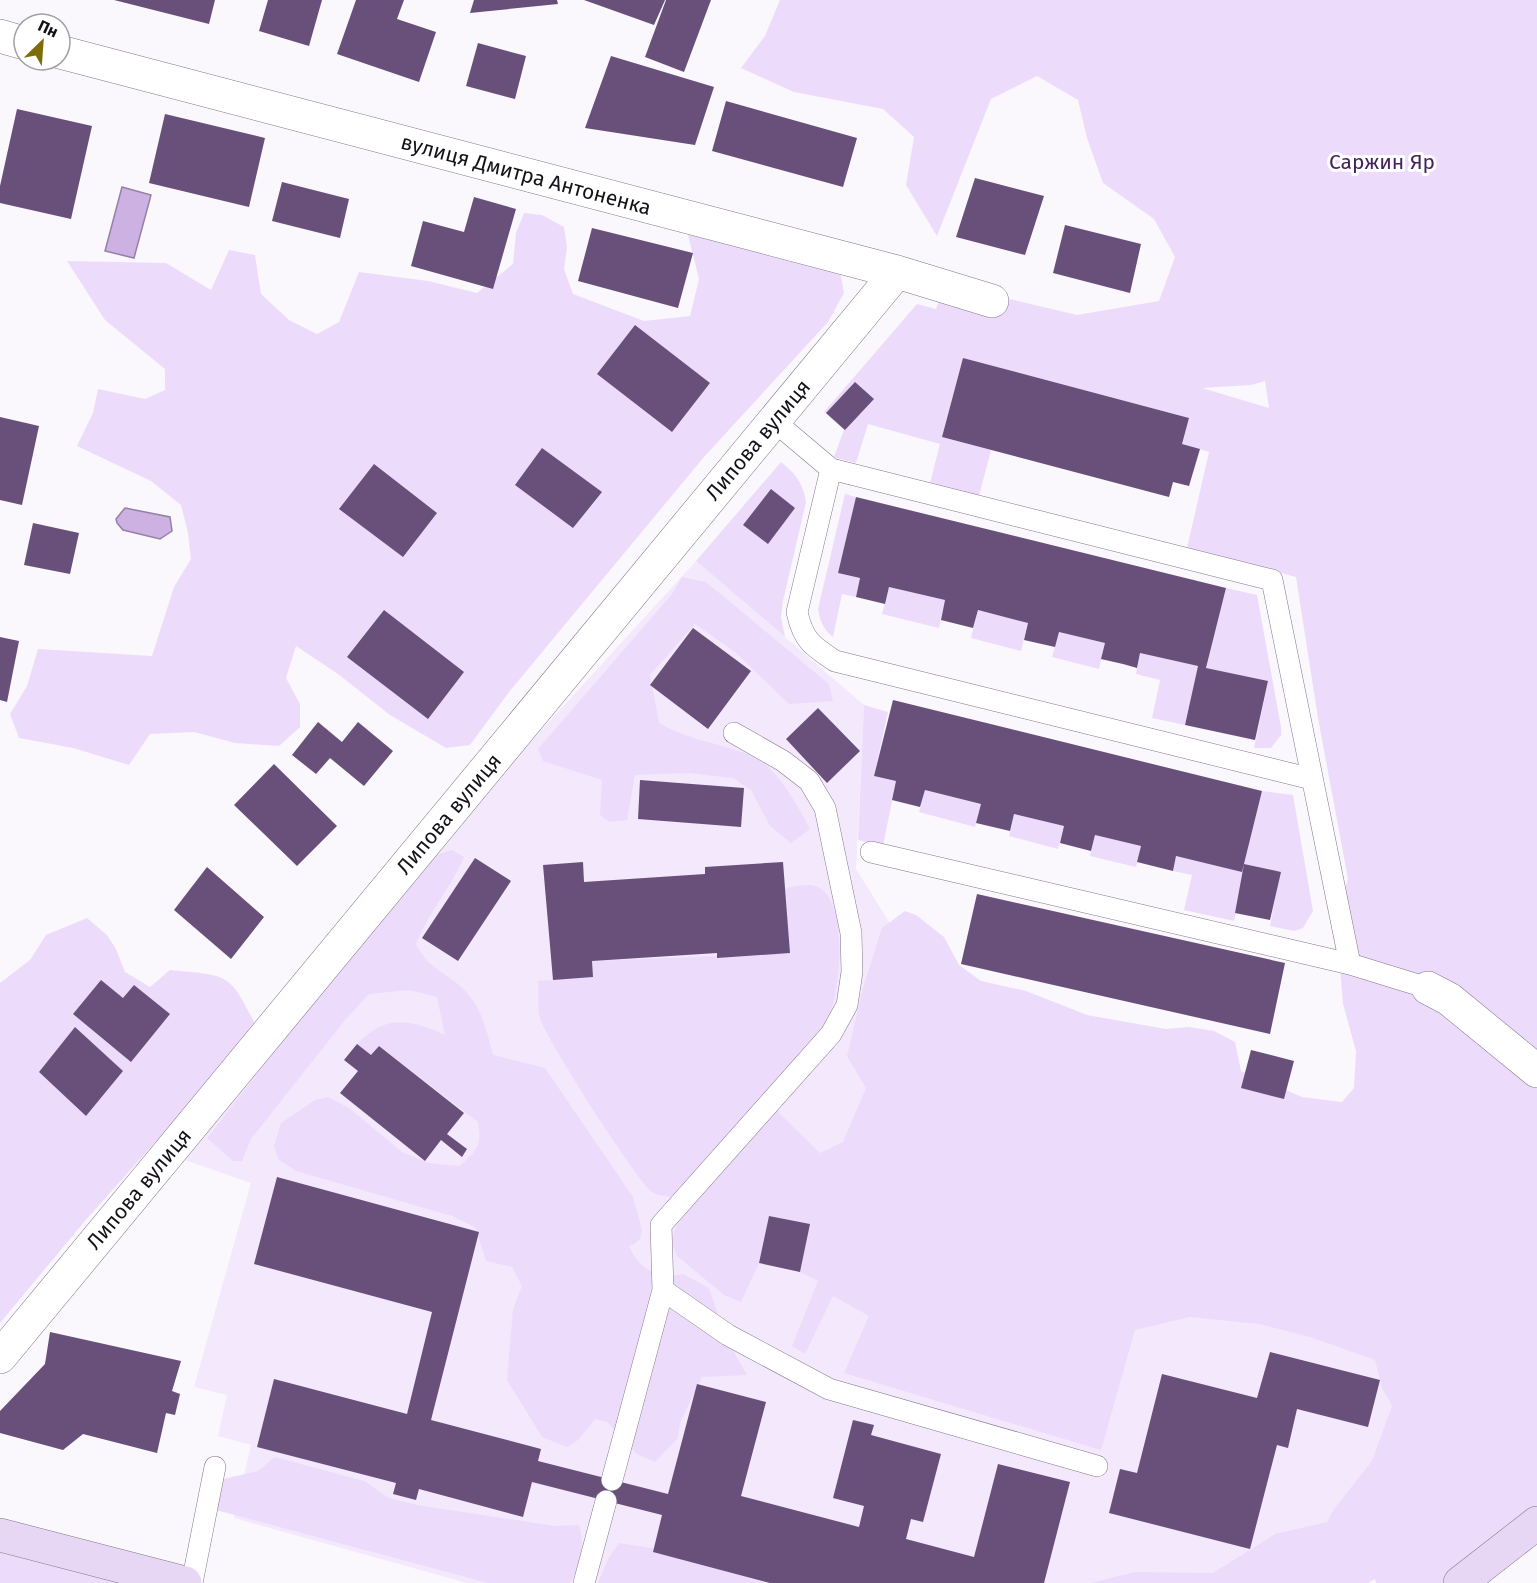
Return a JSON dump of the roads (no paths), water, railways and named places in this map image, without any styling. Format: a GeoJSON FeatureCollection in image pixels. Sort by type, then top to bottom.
{"type":"FeatureCollection","features":[{"type":"Feature","properties":{"kind":"main road"},"geometry":{"type":"LineString","coordinates":[[1460,1583],[1537,1523]]}},
{"type":"Feature","properties":{"kind":"main road"},"geometry":{"type":"LineString","coordinates":[[2,1539],[185,1583]]}},
{"type":"Feature","properties":{"kind":"street","name":"вулиця Дмитра Антоненка"},"geometry":{"type":"LineString","coordinates":[[72,55],[897,272],[992,301]]}},
{"type":"Feature","properties":{"kind":"street","name":"Липова вулиця"},"geometry":{"type":"LineString","coordinates":[[0,1357],[897,272]]}},
{"type":"Feature","properties":{"kind":"street"},"geometry":{"type":"LineString","coordinates":[[1428,988],[1449,999],[1537,1071]]}},
{"type":"Feature","properties":{"kind":"lane"},"geometry":{"type":"LineString","coordinates":[[774,421],[831,469],[1272,580],[1350,964]]}},
{"type":"Feature","properties":{"kind":"lane"},"geometry":{"type":"LineString","coordinates":[[831,469],[797,612],[801,632],[812,646],[835,661],[1312,779]]}},
{"type":"Feature","properties":{"kind":"lane"},"geometry":{"type":"LineString","coordinates":[[612,1480],[663,1290],[661,1225],[831,1034],[848,1005],[852,972],[850,933],[825,808],[809,781],[783,761],[734,733]]}},
{"type":"Feature","properties":{"kind":"lane"},"geometry":{"type":"LineString","coordinates":[[871,852],[1350,964],[1428,988]]}},
{"type":"Feature","properties":{"kind":"lane"},"geometry":{"type":"LineString","coordinates":[[663,1290],[728,1335],[829,1389],[1097,1466]]}},
{"type":"Feature","properties":{"kind":"lane"},"geometry":{"type":"LineString","coordinates":[[192,1583],[215,1467]]}},
{"type":"Feature","properties":{"kind":"lane"},"geometry":{"type":"LineString","coordinates":[[584,1583],[606,1501]]}},
{"type":"Feature","properties":{"kind":"park label","name":"Саржин Яр"},"geometry":{"type":"Point","coordinates":[1382,162]}}]}
